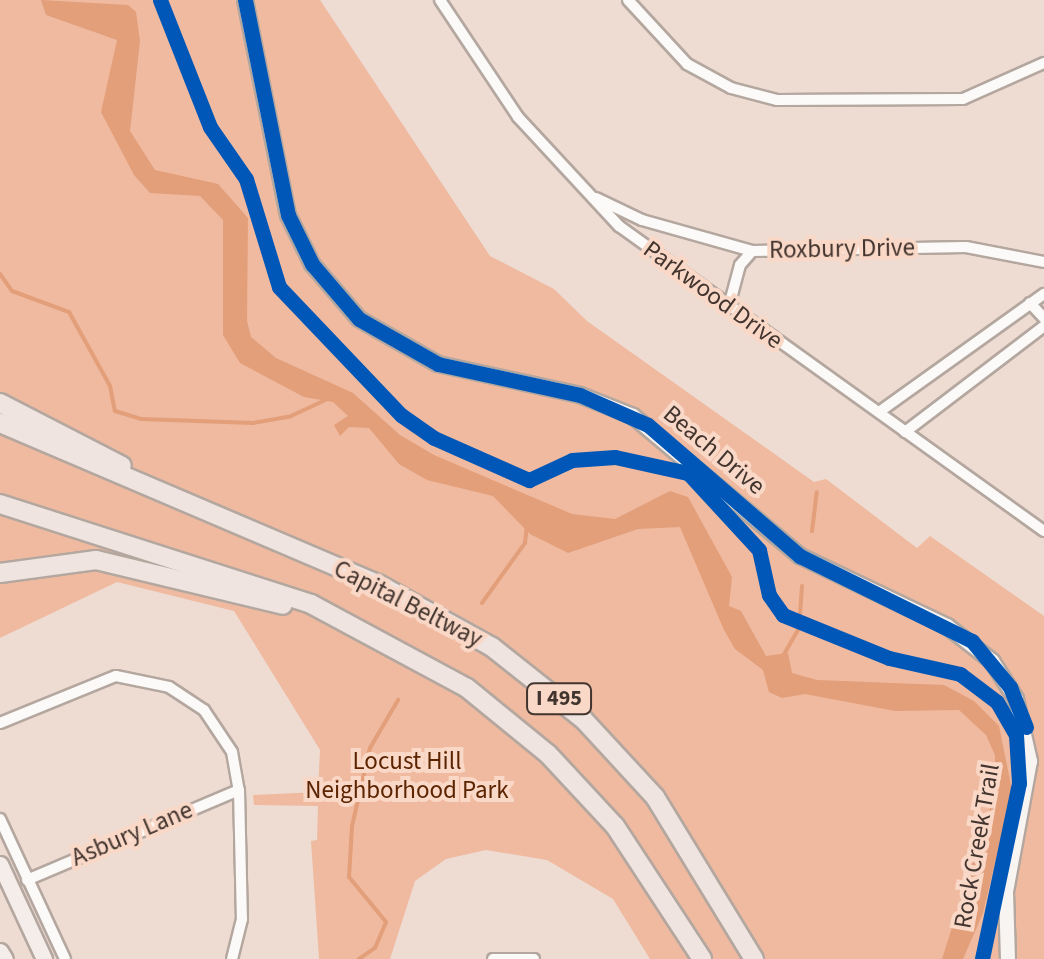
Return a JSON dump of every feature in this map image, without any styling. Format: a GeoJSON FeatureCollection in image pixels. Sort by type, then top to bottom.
{"type":"FeatureCollection","features":[{"type":"Feature","properties":{"kind":"highway"},"geometry":{"type":"LineString","coordinates":[[0,403],[274,541]]}},
{"type":"Feature","properties":{"kind":"highway","name":"Capital Beltway"},"geometry":{"type":"LineString","coordinates":[[0,423],[434,611],[492,647],[582,719],[690,845],[754,959]]}},
{"type":"Feature","properties":{"kind":"highway","name":"Capital Beltway"},"geometry":{"type":"LineString","coordinates":[[0,504],[261,585],[414,654],[506,717],[582,790],[650,871],[702,959]]}},
{"type":"Feature","properties":{"kind":"highway"},"geometry":{"type":"LineString","coordinates":[[0,573],[68,560],[126,564],[258,597],[414,654]]}},
{"type":"Feature","properties":{"kind":"main road"},"geometry":{"type":"LineString","coordinates":[[0,864],[44,959]]}},
{"type":"Feature","properties":{"kind":"main road"},"geometry":{"type":"LineString","coordinates":[[0,950],[5,959]]}},
{"type":"Feature","properties":{"kind":"street","name":"Beach Drive"},"geometry":{"type":"LineString","coordinates":[[245,0],[288,215],[312,264],[359,319],[438,364],[580,395],[633,416],[800,556],[947,626],[992,661],[1016,699],[1030,761],[1006,892],[1008,959]]}},
{"type":"Feature","properties":{"kind":"street","name":"Parkwood Drive"},"geometry":{"type":"LineString","coordinates":[[440,0],[518,117],[632,236],[1044,531]]}},
{"type":"Feature","properties":{"kind":"street"},"geometry":{"type":"LineString","coordinates":[[628,0],[687,64],[731,88],[776,100],[963,99],[1044,63]]}},
{"type":"Feature","properties":{"kind":"street","name":"Roxbury Drive"},"geometry":{"type":"LineString","coordinates":[[588,194],[642,220],[752,251],[966,247],[1044,262]]}},
{"type":"Feature","properties":{"kind":"street"},"geometry":{"type":"LineString","coordinates":[[729,306],[740,265],[752,251]]}},
{"type":"Feature","properties":{"kind":"street"},"geometry":{"type":"LineString","coordinates":[[879,412],[1044,294]]}},
{"type":"Feature","properties":{"kind":"street"},"geometry":{"type":"LineString","coordinates":[[1030,303],[1044,318]]}},
{"type":"Feature","properties":{"kind":"street"},"geometry":{"type":"LineString","coordinates":[[905,432],[1044,326]]}},
{"type":"Feature","properties":{"kind":"street"},"geometry":{"type":"LineString","coordinates":[[0,723],[68,690],[116,676],[169,687],[216,724],[232,752],[239,790],[242,919],[232,959]]}},
{"type":"Feature","properties":{"kind":"street","name":"Asbury Lane"},"geometry":{"type":"LineString","coordinates":[[28,880],[239,790]]}},
{"type":"Feature","properties":{"kind":"street"},"geometry":{"type":"LineString","coordinates":[[0,819],[65,959]]}},
{"type":"Feature","properties":{"kind":"street"},"geometry":{"type":"LineString","coordinates":[[494,959],[534,959]]}},
{"type":"Feature","properties":{"kind":"green space","name":"Locust Hill Neighborhood Park"},"geometry":{"type":"Polygon","coordinates":[[[0,0],[320,0],[490,256],[554,289],[587,321],[814,482],[826,479],[917,548],[930,536],[1044,616],[1044,959],[650,959],[613,899],[547,860],[486,850],[446,859],[415,881],[390,959],[319,959],[311,841],[317,840],[318,806],[254,805],[253,795],[318,792],[320,750],[234,611],[117,582],[0,638],[0,0]]]}},
{"type":"Feature","properties":{"kind":"shaded area"},"geometry":{"type":"Polygon","coordinates":[[[41,0],[128,5],[136,12],[140,41],[130,131],[155,170],[218,184],[248,218],[247,321],[251,337],[276,358],[353,393],[400,435],[434,455],[572,514],[615,519],[670,491],[688,497],[732,577],[729,606],[741,611],[766,656],[788,653],[792,673],[817,680],[944,685],[974,701],[999,726],[1012,790],[983,913],[963,959],[942,959],[995,793],[995,755],[986,735],[959,710],[895,711],[805,694],[782,698],[769,692],[763,670],[735,649],[724,630],[680,527],[638,529],[568,553],[530,534],[493,496],[427,480],[399,464],[369,428],[349,427],[340,436],[334,425],[348,416],[333,402],[304,397],[240,363],[223,335],[223,220],[200,196],[150,193],[134,175],[101,112],[117,40],[46,15],[41,0]]]}},
{"type":"Feature","properties":{"kind":"waterway"},"geometry":{"type":"LineString","coordinates":[[0,274],[12,291],[69,312],[110,386],[115,411],[141,419],[253,423],[291,416],[332,397]]}},
{"type":"Feature","properties":{"kind":"waterway"},"geometry":{"type":"LineString","coordinates":[[812,531],[817,492]]}},
{"type":"Feature","properties":{"kind":"waterway"},"geometry":{"type":"LineString","coordinates":[[482,603],[525,543],[527,524]]}},
{"type":"Feature","properties":{"kind":"waterway"},"geometry":{"type":"LineString","coordinates":[[783,656],[799,628],[802,586]]}},
{"type":"Feature","properties":{"kind":"waterway"},"geometry":{"type":"LineString","coordinates":[[359,959],[375,948],[386,922],[349,877],[352,826],[370,748],[398,700]]}},
{"type":"Feature","properties":{"kind":"cycle path","name":"Rock Creek Trail"},"geometry":{"type":"LineString","coordinates":[[160,0],[210,127],[246,179],[279,287],[401,415],[434,438],[529,480],[572,460],[615,457],[688,473],[759,550],[769,595],[783,615],[889,658],[960,674],[997,702],[1016,735],[1019,783],[982,959]]}},
{"type":"Feature","properties":{"kind":"cycle path"},"geometry":{"type":"LineString","coordinates":[[245,0],[288,215],[312,264],[359,319],[438,364],[580,395],[648,425],[800,556],[972,641],[1010,687],[1026,727]]}}]}
